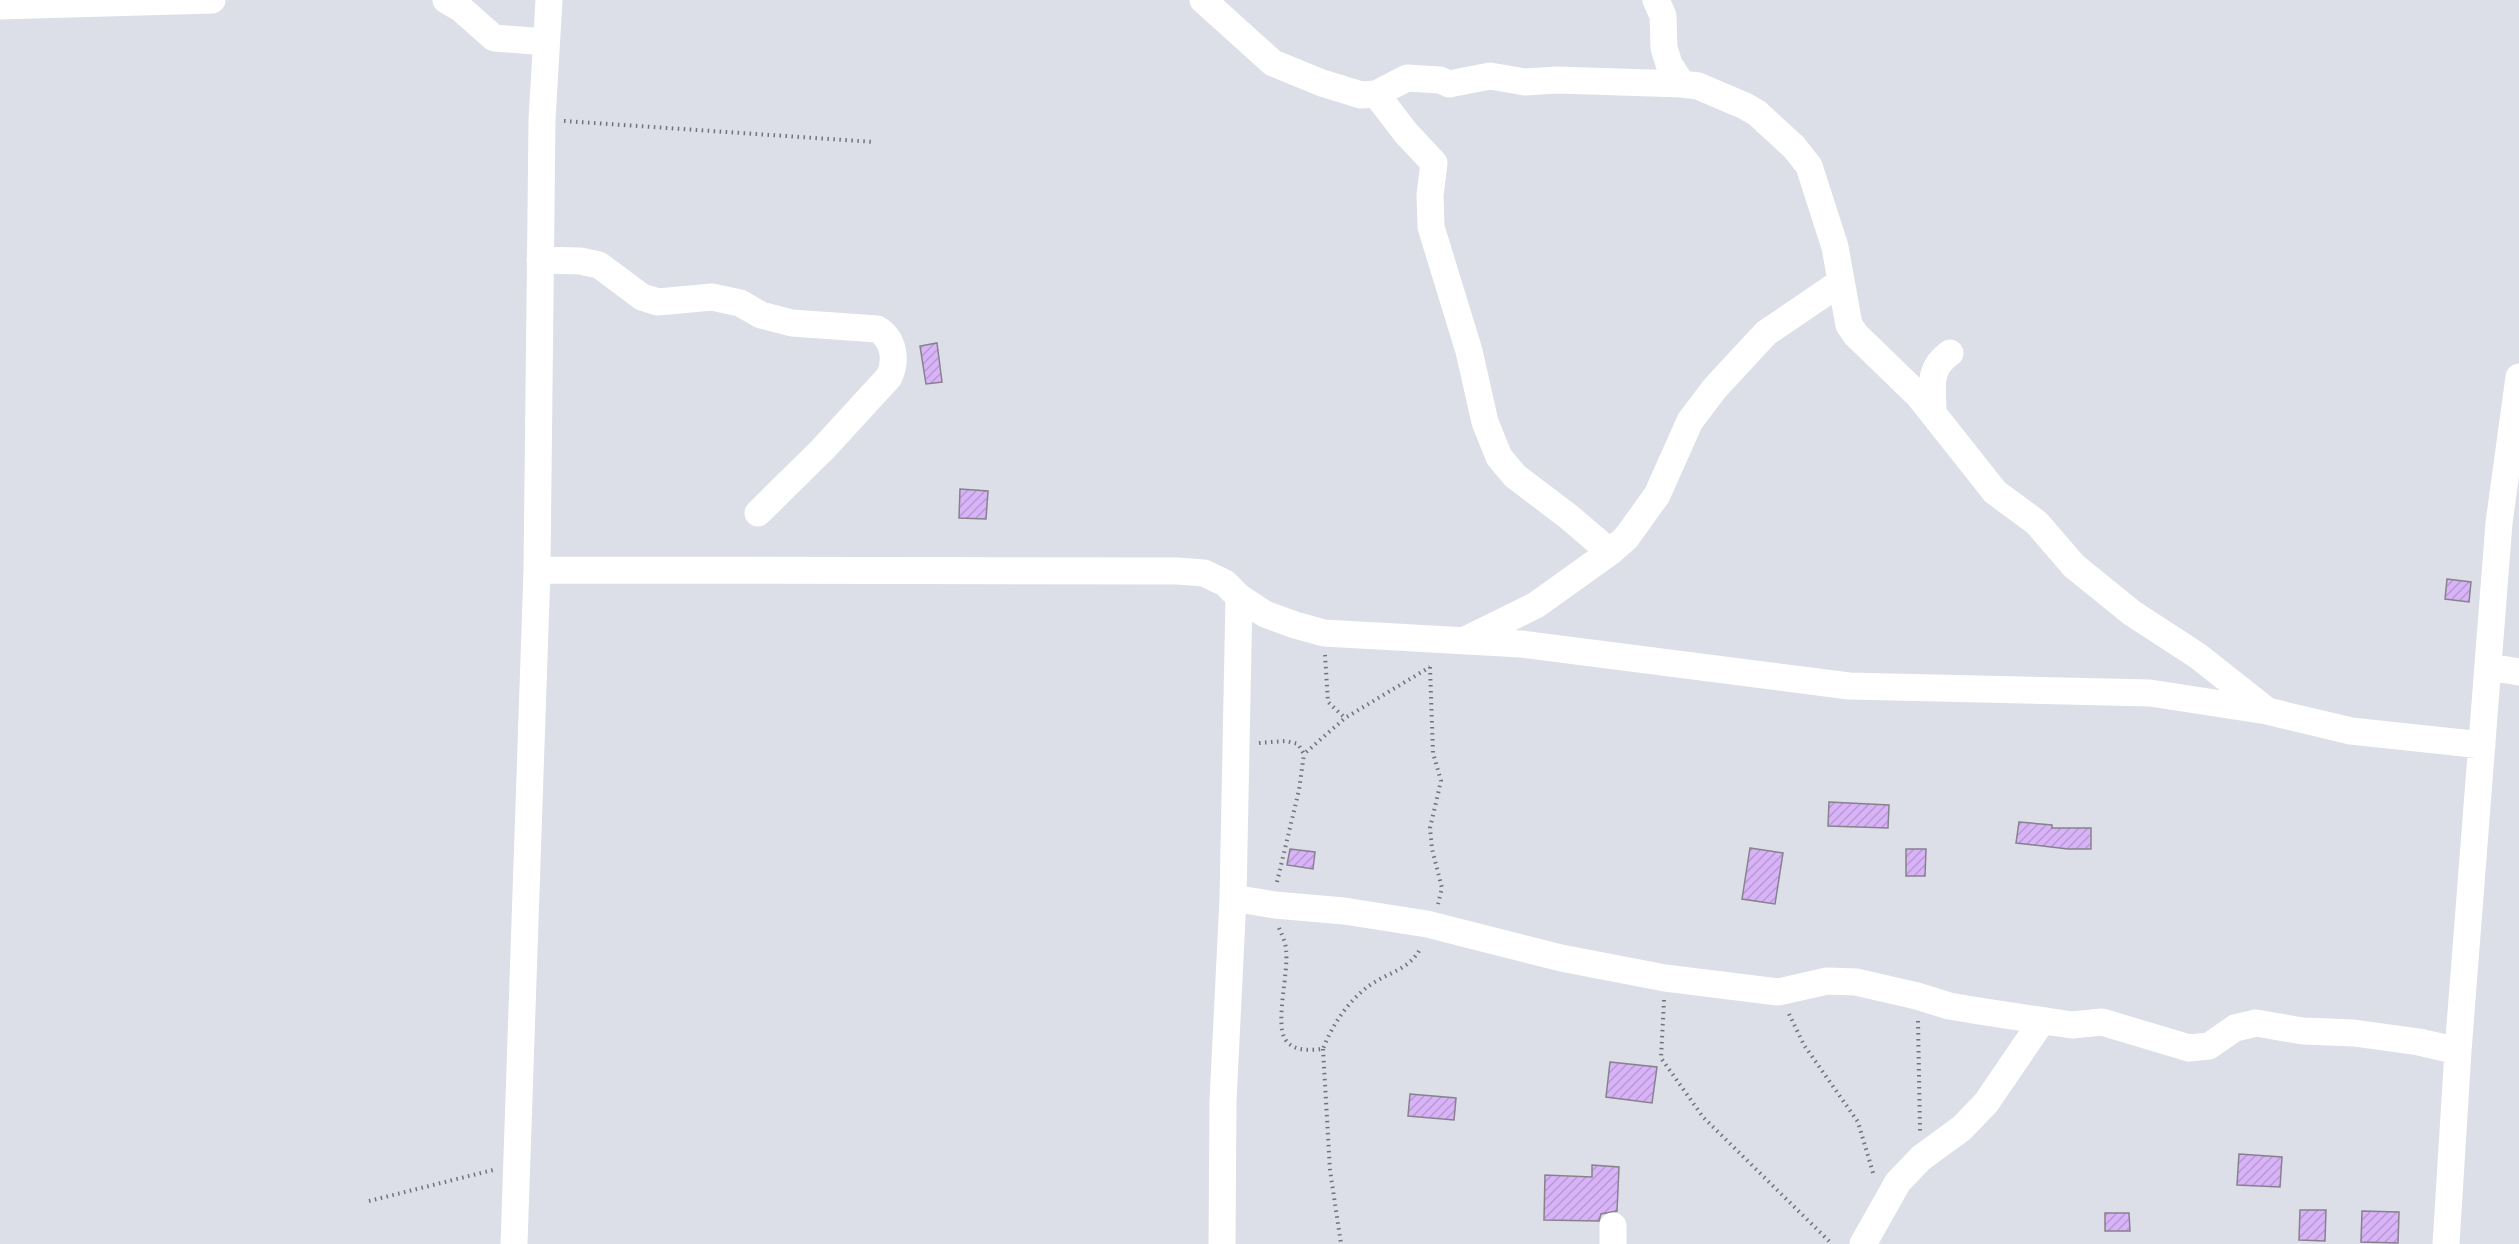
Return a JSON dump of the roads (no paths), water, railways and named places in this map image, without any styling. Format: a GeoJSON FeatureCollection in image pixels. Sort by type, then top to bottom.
{"type":"FeatureCollection","features":[{"type":"Feature","properties":{"kind":"street"},"geometry":{"type":"LineString","coordinates":[[0,6],[212,0]]}},
{"type":"Feature","properties":{"kind":"street"},"geometry":{"type":"LineString","coordinates":[[446,0],[460,8],[494,38],[546,42]]}},
{"type":"Feature","properties":{"kind":"street"},"geometry":{"type":"LineString","coordinates":[[514,1244],[537,570],[542,120],[549,0]]}},
{"type":"Feature","properties":{"kind":"street"},"geometry":{"type":"LineString","coordinates":[[1203,0],[1273,63],[1322,83],[1361,95],[1376,94],[1407,78],[1440,80],[1449,84],[1490,76],[1525,82],[1557,80],[1682,84],[1698,86],[1757,113],[1804,157],[1816,181],[1835,247],[1849,325],[1856,334],[1907,383],[1933,412],[1988,484],[2014,507],[2037,523],[2074,566],[2132,613],[2198,656],[2267,711]]}},
{"type":"Feature","properties":{"kind":"street"},"geometry":{"type":"LineString","coordinates":[[1656,0],[1663,16],[1664,48],[1669,64],[1682,84]]}},
{"type":"Feature","properties":{"kind":"street"},"geometry":{"type":"LineString","coordinates":[[1376,94],[1406,134],[1434,163],[1430,195],[1431,227],[1469,351],[1485,422],[1498,457],[1515,476],[1610,552]]}},
{"type":"Feature","properties":{"kind":"street"},"geometry":{"type":"LineString","coordinates":[[540,260],[580,261],[599,265],[642,297],[658,302],[712,297],[740,303],[761,315],[792,323],[877,329],[886,334],[894,362],[889,377],[822,450],[758,513]]}},
{"type":"Feature","properties":{"kind":"street"},"geometry":{"type":"LineString","coordinates":[[1463,641],[1536,605],[1626,538],[1657,495],[1690,421],[1715,388],[1766,333],[1841,282]]}},
{"type":"Feature","properties":{"kind":"street"},"geometry":{"type":"LineString","coordinates":[[1933,412],[1932,382],[1935,366],[1939,360],[1950,353]]}},
{"type":"Feature","properties":{"kind":"street"},"geometry":{"type":"LineString","coordinates":[[2446,1244],[2458,1051],[2499,523],[2519,376]]}},
{"type":"Feature","properties":{"kind":"street"},"geometry":{"type":"LineString","coordinates":[[537,570],[1178,571],[1203,573],[1225,583],[1239,597],[1265,614],[1324,633],[1521,644],[1849,686],[2150,693],[2267,711],[2351,731],[2482,745]]}},
{"type":"Feature","properties":{"kind":"street"},"geometry":{"type":"LineString","coordinates":[[1222,1244],[1223,1101],[1233,898],[1234,745],[1239,656],[1239,597]]}},
{"type":"Feature","properties":{"kind":"street"},"geometry":{"type":"LineString","coordinates":[[2489,667],[2519,672]]}},
{"type":"Feature","properties":{"kind":"street"},"geometry":{"type":"LineString","coordinates":[[1233,898],[1275,905],[1344,911],[1427,924],[1561,958],[1665,978],[1778,992],[1827,981],[1856,982],[1949,1006],[2072,1025],[2102,1022],[2189,1048],[2209,1046],[2235,1028],[2256,1023],[2302,1031],[2354,1033],[2408,1040],[2458,1051]]}},
{"type":"Feature","properties":{"kind":"street"},"geometry":{"type":"LineString","coordinates":[[1863,1244],[1880,1210],[1898,1182],[1921,1158],[1962,1128],[1986,1103],[2042,1021]]}}]}
